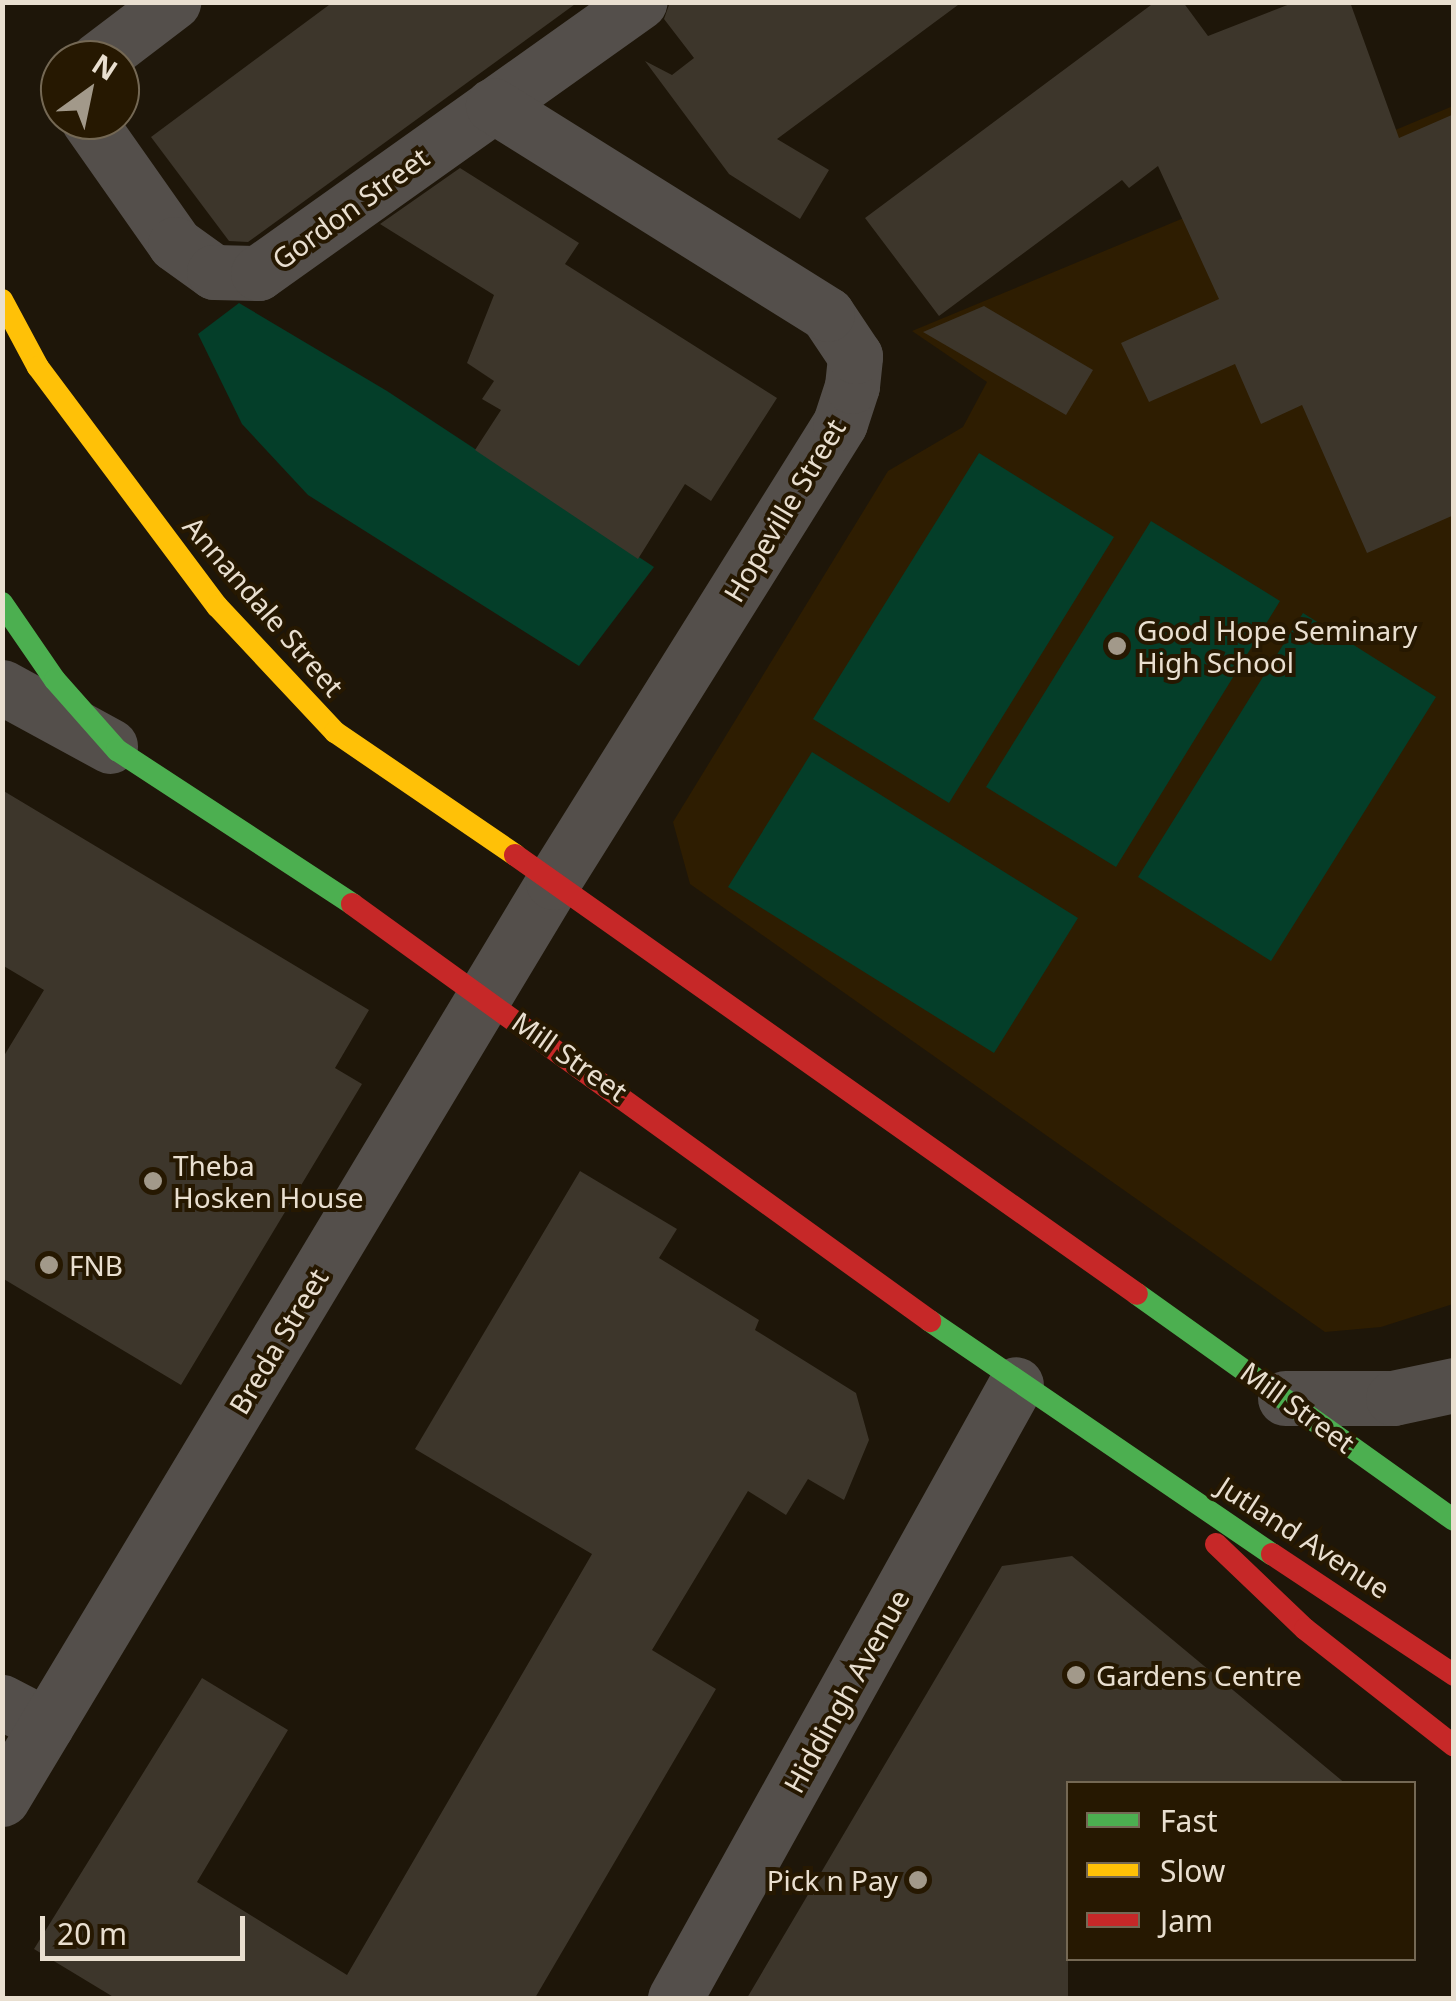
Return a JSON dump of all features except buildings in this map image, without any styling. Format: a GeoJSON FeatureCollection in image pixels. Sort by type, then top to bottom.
{"type":"FeatureCollection","features":[{"type":"Feature","properties":{"kind":"main road","name":"Annandale Street"},"geometry":{"type":"LineString","coordinates":[[2,300],[38,367],[112,471],[216,606],[322,718],[553,882]]}},
{"type":"Feature","properties":{"kind":"main road"},"geometry":{"type":"LineString","coordinates":[[2,603],[55,680],[116,750]]}},
{"type":"Feature","properties":{"kind":"main road","name":"Mill Street"},"geometry":{"type":"LineString","coordinates":[[116,750],[485,996],[1016,1384],[1119,1452]]}},
{"type":"Feature","properties":{"kind":"main road","name":"Mill Street"},"geometry":{"type":"LineString","coordinates":[[553,882],[1454,1520]]}},
{"type":"Feature","properties":{"kind":"main road"},"geometry":{"type":"LineString","coordinates":[[1119,1452],[1305,1629],[1454,1746]]}},
{"type":"Feature","properties":{"kind":"main road","name":"Jutland Avenue"},"geometry":{"type":"LineString","coordinates":[[1119,1452],[1454,1675]]}},
{"type":"Feature","properties":{"kind":"street"},"geometry":{"type":"LineString","coordinates":[[123,40],[173,2]]}},
{"type":"Feature","properties":{"kind":"street","name":"Gordon Street"},"geometry":{"type":"LineString","coordinates":[[102,140],[176,244],[214,272],[258,273],[639,2]]}},
{"type":"Feature","properties":{"kind":"street","name":"Hopeville Street"},"geometry":{"type":"LineString","coordinates":[[494,105],[827,314],[855,356],[840,422],[553,882]]}},
{"type":"Feature","properties":{"kind":"street","name":"Mill Street"},"geometry":{"type":"LineString","coordinates":[[2,687],[116,750]]}},
{"type":"Feature","properties":{"kind":"street","name":"Breda Street"},"geometry":{"type":"LineString","coordinates":[[2,1799],[24,1714],[485,996],[553,882]]}},
{"type":"Feature","properties":{"kind":"street","name":"Hiddingh Avenue"},"geometry":{"type":"LineString","coordinates":[[675,1998],[1016,1384]]}},
{"type":"Feature","properties":{"kind":"street"},"geometry":{"type":"LineString","coordinates":[[1286,1398],[1393,1398],[1454,1385]]}},
{"type":"Feature","properties":{"kind":"shaded area","name":"Good Hope Seminary High School"},"geometry":{"type":"Polygon","coordinates":[[[1453,106],[1453,1304],[1381,1327],[1325,1332],[690,884],[673,822],[888,471],[963,427],[987,382],[912,331],[1453,106]]]}},
{"type":"Feature","properties":{"kind":"green space"},"geometry":{"type":"Polygon","coordinates":[[[239,303],[387,391],[654,567],[579,666],[308,495],[242,424],[198,334],[239,303]]]}},
{"type":"Feature","properties":{"kind":"green space"},"geometry":{"type":"Polygon","coordinates":[[[979,453],[1114,537],[949,803],[813,719],[979,453]]]}},
{"type":"Feature","properties":{"kind":"green space"},"geometry":{"type":"Polygon","coordinates":[[[1151,521],[1280,601],[1116,867],[986,787],[1151,521]]]}},
{"type":"Feature","properties":{"kind":"green space"},"geometry":{"type":"Polygon","coordinates":[[[1303,613],[1436,697],[1271,961],[1138,877],[1303,613]]]}},
{"type":"Feature","properties":{"kind":"green space"},"geometry":{"type":"Polygon","coordinates":[[[812,752],[1078,918],[994,1053],[728,887],[812,752]]]}},
{"type":"Feature","properties":{"kind":"traffic: fast"},"geometry":{"type":"LineString","coordinates":[[2,603],[55,680],[117,750],[352,904]]}},
{"type":"Feature","properties":{"kind":"traffic: fast"},"geometry":{"type":"LineString","coordinates":[[1137,1294],[1454,1520]]}},
{"type":"Feature","properties":{"kind":"traffic: fast"},"geometry":{"type":"LineString","coordinates":[[930,1321],[1272,1554]]}},
{"type":"Feature","properties":{"kind":"traffic: slow"},"geometry":{"type":"LineString","coordinates":[[2,300],[38,367],[217,606],[335,732],[515,855]]}},
{"type":"Feature","properties":{"kind":"traffic: jam"},"geometry":{"type":"LineString","coordinates":[[515,855],[1137,1294]]}},
{"type":"Feature","properties":{"kind":"traffic: jam"},"geometry":{"type":"LineString","coordinates":[[352,904],[930,1321]]}},
{"type":"Feature","properties":{"kind":"traffic: jam"},"geometry":{"type":"LineString","coordinates":[[1216,1544],[1305,1629],[1454,1746]]}},
{"type":"Feature","properties":{"kind":"traffic: jam"},"geometry":{"type":"LineString","coordinates":[[1272,1554],[1454,1675]]}},
{"type":"Feature","properties":{"kind":"place","name":"Good Hope Seminary High School"},"geometry":{"type":"Point","coordinates":[1117,646]}},
{"type":"Feature","properties":{"kind":"place","name":"Theba Hosken House"},"geometry":{"type":"Point","coordinates":[153,1181]}},
{"type":"Feature","properties":{"kind":"place","name":"FNB"},"geometry":{"type":"Point","coordinates":[49,1265]}},
{"type":"Feature","properties":{"kind":"place","name":"Gardens Centre"},"geometry":{"type":"Point","coordinates":[1076,1675]}},
{"type":"Feature","properties":{"kind":"place","name":"Pick n Pay"},"geometry":{"type":"Point","coordinates":[918,1880]}}]}
